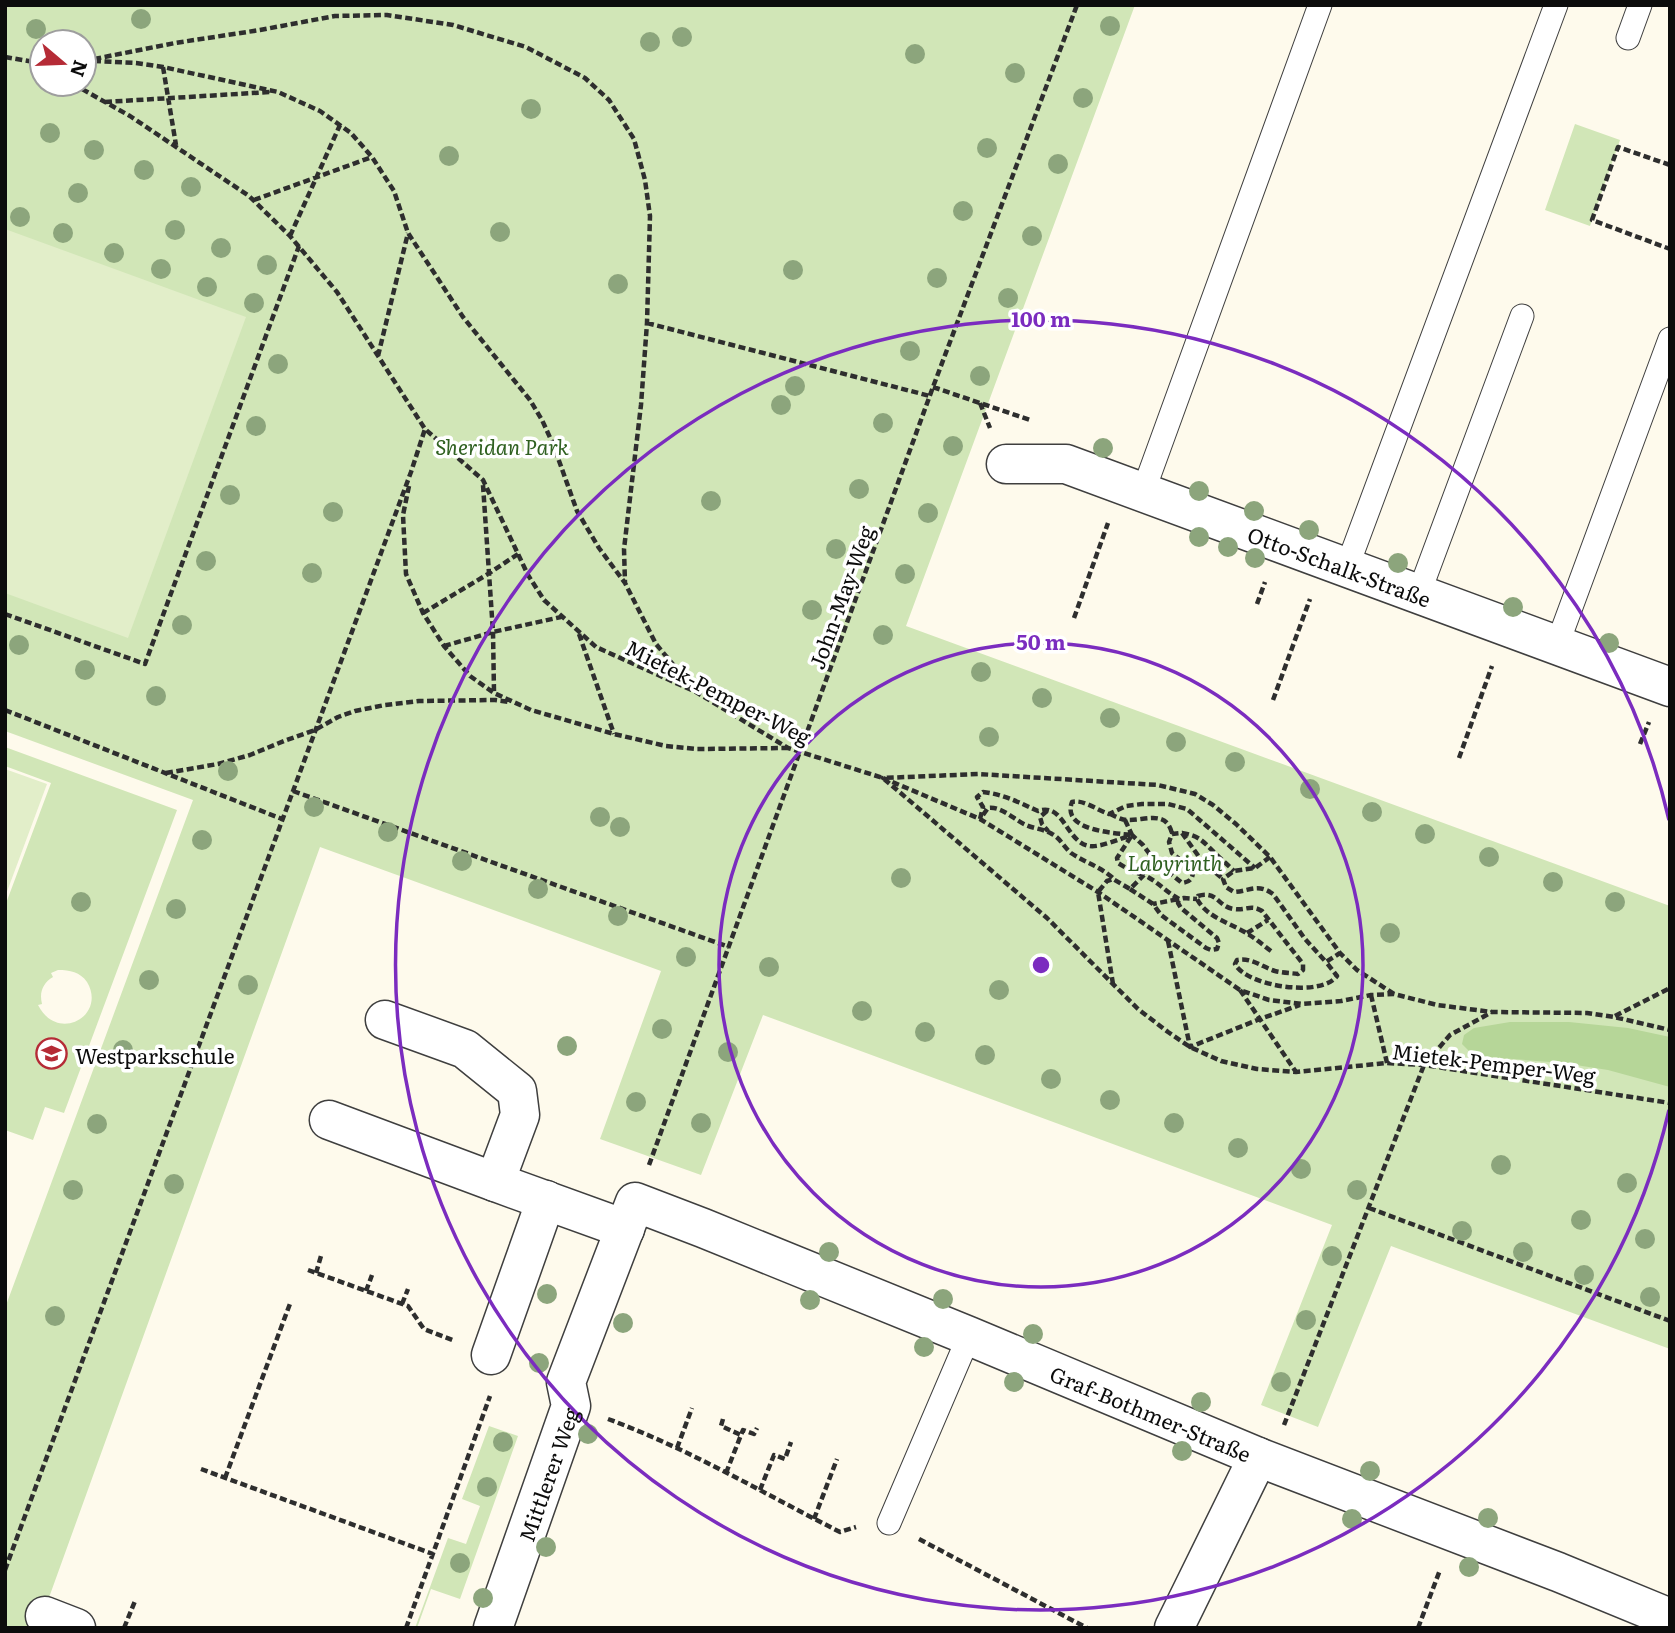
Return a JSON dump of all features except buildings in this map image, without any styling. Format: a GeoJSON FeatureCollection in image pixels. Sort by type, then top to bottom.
{"type":"FeatureCollection","features":[{"type":"Feature","properties":{"kind":"street","name":"Otto-Schalk-Straße"},"geometry":{"type":"LineString","coordinates":[[1006,464],[1066,464],[1670,687]]}},
{"type":"Feature","properties":{"kind":"street"},"geometry":{"type":"LineString","coordinates":[[385,1020],[465,1049],[517,1091],[520,1115],[495,1182]]}},
{"type":"Feature","properties":{"kind":"street","name":"Graf-Bothmer-Straße"},"geometry":{"type":"LineString","coordinates":[[329,1119],[547,1200],[716,1233],[1263,1459],[1670,1618]]}},
{"type":"Feature","properties":{"kind":"street"},"geometry":{"type":"LineString","coordinates":[[491,1373],[547,1200]]}},
{"type":"Feature","properties":{"kind":"street","name":"Mittlerer Weg"},"geometry":{"type":"LineString","coordinates":[[493,1628],[571,1406],[566,1382],[630,1215]]}},
{"type":"Feature","properties":{"kind":"street"},"geometry":{"type":"LineString","coordinates":[[1174,1628],[1263,1459]]}},
{"type":"Feature","properties":{"kind":"lane"},"geometry":{"type":"LineString","coordinates":[[1133,489],[1320,5]]}},
{"type":"Feature","properties":{"kind":"lane"},"geometry":{"type":"LineString","coordinates":[[1336,563],[1556,5]]}},
{"type":"Feature","properties":{"kind":"lane"},"geometry":{"type":"LineString","coordinates":[[1628,38],[1640,5]]}},
{"type":"Feature","properties":{"kind":"lane"},"geometry":{"type":"LineString","coordinates":[[1419,593],[1522,316]]}},
{"type":"Feature","properties":{"kind":"lane"},"geometry":{"type":"LineString","coordinates":[[1557,645],[1670,339]]}},
{"type":"Feature","properties":{"kind":"lane"},"geometry":{"type":"LineString","coordinates":[[889,1523],[969,1336]]}},
{"type":"Feature","properties":{"kind":"path"},"geometry":{"type":"LineString","coordinates":[[387,15],[390,5]]}},
{"type":"Feature","properties":{"kind":"path","name":"John-May-Weg"},"geometry":{"type":"LineString","coordinates":[[630,1215],[933,387],[1077,5]]}},
{"type":"Feature","properties":{"kind":"path"},"geometry":{"type":"LineString","coordinates":[[98,58],[335,16],[387,15],[453,25],[526,47],[585,78],[609,100],[634,139],[645,180],[650,216],[647,323],[641,405],[624,549],[625,583]]}},
{"type":"Feature","properties":{"kind":"path"},"geometry":{"type":"LineString","coordinates":[[5,57],[28,61]]}},
{"type":"Feature","properties":{"kind":"path"},"geometry":{"type":"LineString","coordinates":[[98,62],[163,66],[278,92],[320,111],[351,133],[372,157],[394,191],[408,233],[463,317],[530,400],[553,444],[576,512],[625,583],[656,644],[696,692]]}},
{"type":"Feature","properties":{"kind":"path"},"geometry":{"type":"LineString","coordinates":[[163,66],[176,147]]}},
{"type":"Feature","properties":{"kind":"path"},"geometry":{"type":"LineString","coordinates":[[104,102],[278,92]]}},
{"type":"Feature","properties":{"kind":"path","name":"Mietek-Pemper-Weg"},"geometry":{"type":"LineString","coordinates":[[97,98],[130,116],[254,200],[290,236],[337,292],[425,429],[483,480],[528,575],[544,600],[579,633],[596,647],[696,692],[788,748],[883,778],[1047,918],[1148,1017],[1191,1047],[1221,1061],[1256,1069],[1296,1072],[1387,1063],[1424,1065],[1670,1102]]}},
{"type":"Feature","properties":{"kind":"path"},"geometry":{"type":"LineString","coordinates":[[290,236],[340,125]]}},
{"type":"Feature","properties":{"kind":"path"},"geometry":{"type":"LineString","coordinates":[[1670,165],[1618,147],[1592,220],[1670,248]]}},
{"type":"Feature","properties":{"kind":"path"},"geometry":{"type":"LineString","coordinates":[[254,200],[372,157]]}},
{"type":"Feature","properties":{"kind":"path"},"geometry":{"type":"LineString","coordinates":[[378,356],[408,233]]}},
{"type":"Feature","properties":{"kind":"path"},"geometry":{"type":"LineString","coordinates":[[5,614],[145,664],[299,246]]}},
{"type":"Feature","properties":{"kind":"path"},"geometry":{"type":"LineString","coordinates":[[647,323],[930,396]]}},
{"type":"Feature","properties":{"kind":"path"},"geometry":{"type":"LineString","coordinates":[[933,387],[979,403]]}},
{"type":"Feature","properties":{"kind":"path"},"geometry":{"type":"LineString","coordinates":[[5,1570],[425,429]]}},
{"type":"Feature","properties":{"kind":"path"},"geometry":{"type":"LineString","coordinates":[[411,472],[403,515],[405,574],[423,613],[444,646],[470,676],[494,693],[531,710],[666,746],[697,749],[788,748]]}},
{"type":"Feature","properties":{"kind":"path"},"geometry":{"type":"LineString","coordinates":[[483,480],[494,693]]}},
{"type":"Feature","properties":{"kind":"path"},"geometry":{"type":"LineString","coordinates":[[1074,618],[1133,489]]}},
{"type":"Feature","properties":{"kind":"path"},"geometry":{"type":"LineString","coordinates":[[423,613],[518,554]]}},
{"type":"Feature","properties":{"kind":"path"},"geometry":{"type":"LineString","coordinates":[[1273,700],[1336,563]]}},
{"type":"Feature","properties":{"kind":"path"},"geometry":{"type":"LineString","coordinates":[[444,646],[561,617]]}},
{"type":"Feature","properties":{"kind":"path"},"geometry":{"type":"LineString","coordinates":[[1459,758],[1506,626]]}},
{"type":"Feature","properties":{"kind":"path"},"geometry":{"type":"LineString","coordinates":[[579,633],[614,734]]}},
{"type":"Feature","properties":{"kind":"path"},"geometry":{"type":"LineString","coordinates":[[166,774],[250,755],[315,730],[338,717],[385,705],[419,701],[495,700],[518,704]]}},
{"type":"Feature","properties":{"kind":"path"},"geometry":{"type":"LineString","coordinates":[[5,710],[282,820]]}},
{"type":"Feature","properties":{"kind":"path"},"geometry":{"type":"LineString","coordinates":[[883,778],[978,774],[1158,785],[1195,794],[1236,824],[1270,857],[1340,953],[1357,970],[1394,994]]}},
{"type":"Feature","properties":{"kind":"path"},"geometry":{"type":"LineString","coordinates":[[883,778],[980,819],[1098,892],[1240,989],[1269,1000],[1302,1004],[1394,994],[1437,1005],[1492,1012],[1587,1013],[1670,1030]]}},
{"type":"Feature","properties":{"kind":"path"},"geometry":{"type":"LineString","coordinates":[[293,791],[729,947]]}},
{"type":"Feature","properties":{"kind":"path"},"geometry":{"type":"LineString","coordinates":[[980,819],[983,807],[977,796],[983,792],[1008,797],[1039,814],[1042,824],[1050,832]]}},
{"type":"Feature","properties":{"kind":"path"},"geometry":{"type":"LineString","coordinates":[[1125,820],[1132,835],[1154,860],[1182,883],[1192,878],[1193,873],[1188,866],[1172,853],[1168,842],[1172,834],[1167,821],[1145,817],[1125,820],[1084,803],[1072,802],[1072,816],[1083,825],[1132,835]]}},
{"type":"Feature","properties":{"kind":"path"},"geometry":{"type":"LineString","coordinates":[[1109,814],[1126,806],[1142,804],[1168,804],[1187,808],[1255,868]]}},
{"type":"Feature","properties":{"kind":"path"},"geometry":{"type":"LineString","coordinates":[[980,819],[988,808],[994,807],[1027,826],[1050,832],[1072,853],[1153,904],[1161,915],[1206,948],[1217,949],[1217,938],[1181,908],[1178,899]]}},
{"type":"Feature","properties":{"kind":"path"},"geometry":{"type":"LineString","coordinates":[[1027,826],[1035,826],[1043,809],[1056,813],[1074,836],[1088,846],[1097,846],[1132,835]]}},
{"type":"Feature","properties":{"kind":"path"},"geometry":{"type":"LineString","coordinates":[[1153,904],[1184,898],[1197,899],[1198,896],[1208,894],[1234,909],[1253,906],[1258,908],[1303,964],[1303,970],[1298,974],[1286,973],[1241,959],[1235,964],[1237,968],[1265,982],[1301,989],[1318,987],[1336,980],[1335,973],[1305,939],[1273,894],[1262,888],[1234,892],[1226,887],[1223,879],[1202,861],[1182,833]]}},
{"type":"Feature","properties":{"kind":"path"},"geometry":{"type":"LineString","coordinates":[[1172,834],[1192,834],[1206,842],[1234,871]]}},
{"type":"Feature","properties":{"kind":"path"},"geometry":{"type":"LineString","coordinates":[[1132,835],[1118,858],[1118,863],[1144,875],[1178,899]]}},
{"type":"Feature","properties":{"kind":"path"},"geometry":{"type":"LineString","coordinates":[[1223,879],[1234,871],[1255,868],[1270,857]]}},
{"type":"Feature","properties":{"kind":"path"},"geometry":{"type":"LineString","coordinates":[[1130,889],[1144,875]]}},
{"type":"Feature","properties":{"kind":"path"},"geometry":{"type":"LineString","coordinates":[[1098,892],[1113,878]]}},
{"type":"Feature","properties":{"kind":"path"},"geometry":{"type":"LineString","coordinates":[[1098,892],[1113,985]]}},
{"type":"Feature","properties":{"kind":"path"},"geometry":{"type":"LineString","coordinates":[[1197,899],[1198,903],[1223,922],[1247,933],[1270,951]]}},
{"type":"Feature","properties":{"kind":"path"},"geometry":{"type":"LineString","coordinates":[[1247,933],[1268,920]]}},
{"type":"Feature","properties":{"kind":"path"},"geometry":{"type":"LineString","coordinates":[[1168,940],[1191,1047],[1302,1004]]}},
{"type":"Feature","properties":{"kind":"path"},"geometry":{"type":"LineString","coordinates":[[1326,962],[1340,953]]}},
{"type":"Feature","properties":{"kind":"path"},"geometry":{"type":"LineString","coordinates":[[1614,1017],[1670,988]]}},
{"type":"Feature","properties":{"kind":"path"},"geometry":{"type":"LineString","coordinates":[[1240,989],[1296,1072]]}},
{"type":"Feature","properties":{"kind":"path"},"geometry":{"type":"LineString","coordinates":[[1371,995],[1387,1063]]}},
{"type":"Feature","properties":{"kind":"path"},"geometry":{"type":"LineString","coordinates":[[1263,1459],[1288,1415],[1424,1065],[1450,1035],[1492,1012]]}},
{"type":"Feature","properties":{"kind":"path"},"geometry":{"type":"LineString","coordinates":[[1369,1208],[1670,1321]]}},
{"type":"Feature","properties":{"kind":"path"},"geometry":{"type":"LineString","coordinates":[[316,1273],[321,1256]]}},
{"type":"Feature","properties":{"kind":"path"},"geometry":{"type":"LineString","coordinates":[[309,1270],[408,1306],[424,1329],[491,1373],[433,1554],[406,1628]]}},
{"type":"Feature","properties":{"kind":"path"},"geometry":{"type":"LineString","coordinates":[[366,1291],[372,1275]]}},
{"type":"Feature","properties":{"kind":"path"},"geometry":{"type":"LineString","coordinates":[[402,1304],[408,1289]]}},
{"type":"Feature","properties":{"kind":"path"},"geometry":{"type":"LineString","coordinates":[[225,1478],[291,1301]]}},
{"type":"Feature","properties":{"kind":"path"},"geometry":{"type":"LineString","coordinates":[[677,1448],[692,1408]]}},
{"type":"Feature","properties":{"kind":"path"},"geometry":{"type":"LineString","coordinates":[[723,1419],[721,1426],[741,1435]]}},
{"type":"Feature","properties":{"kind":"path"},"geometry":{"type":"LineString","coordinates":[[726,1474],[743,1430],[754,1434],[757,1427]]}},
{"type":"Feature","properties":{"kind":"path"},"geometry":{"type":"LineString","coordinates":[[760,1490],[774,1455],[785,1459],[792,1442]]}},
{"type":"Feature","properties":{"kind":"path"},"geometry":{"type":"LineString","coordinates":[[814,1519],[837,1459]]}},
{"type":"Feature","properties":{"kind":"path"},"geometry":{"type":"LineString","coordinates":[[201,1469],[433,1554]]}},
{"type":"Feature","properties":{"kind":"path"},"geometry":{"type":"LineString","coordinates":[[1418,1628],[1455,1533]]}},
{"type":"Feature","properties":{"kind":"path"},"geometry":{"type":"LineString","coordinates":[[124,1628],[135,1601]]}},
{"type":"Feature","properties":{"kind":"green space","name":"Sheridan Park"},"geometry":{"type":"Polygon","coordinates":[[[5,5],[1135,5],[906,626],[1670,906],[1670,1349],[1391,1246],[1318,1427],[1261,1405],[1332,1225],[763,1015],[701,1175],[600,1139],[661,971],[320,847],[38,1628],[5,1628],[5,1308],[193,800],[5,731],[5,5]]]}},
{"type":"Feature","properties":{"kind":"green space"},"geometry":{"type":"Polygon","coordinates":[[[1575,124],[1620,140],[1590,226],[1545,210],[1575,124]]]}},
{"type":"Feature","properties":{"kind":"green space"},"geometry":{"type":"Polygon","coordinates":[[[5,229],[246,317],[128,638],[5,593],[5,229]]]}},
{"type":"Feature","properties":{"kind":"green space","name":"Westparkschule"},"geometry":{"type":"Polygon","coordinates":[[[5,747],[177,810],[64,1113],[45,1107],[33,1140],[5,1130],[5,906],[51,783],[5,766],[5,747]],[[58,970],[51,973],[53,977],[44,985],[42,1004],[38,1005],[47,1017],[68,1024],[86,1014],[91,1005],[91,994],[87,982],[81,976],[74,972],[58,970]]]}},
{"type":"Feature","properties":{"kind":"green space"},"geometry":{"type":"Polygon","coordinates":[[[5,769],[47,784],[5,897],[5,769]]]}},
{"type":"Feature","properties":{"kind":"green space"},"geometry":{"type":"Polygon","coordinates":[[[1510,1022],[1569,1022],[1628,1028],[1670,1037],[1670,1087],[1608,1070],[1563,1063],[1487,1057],[1471,1053],[1462,1044],[1464,1035],[1474,1028],[1510,1022]]]}},
{"type":"Feature","properties":{"kind":"green space"},"geometry":{"type":"Polygon","coordinates":[[[489,1426],[518,1436],[460,1599],[431,1589],[415,1628],[448,1538],[466,1544],[480,1506],[462,1499],[489,1426]]]}},
{"type":"Feature","properties":{"kind":"place","name":"Westparkschule"},"geometry":{"type":"Point","coordinates":[52,1054]}},
{"type":"Feature","properties":{"kind":"park label","name":"Labyrinth"},"geometry":{"type":"Point","coordinates":[1175,861]}}]}
